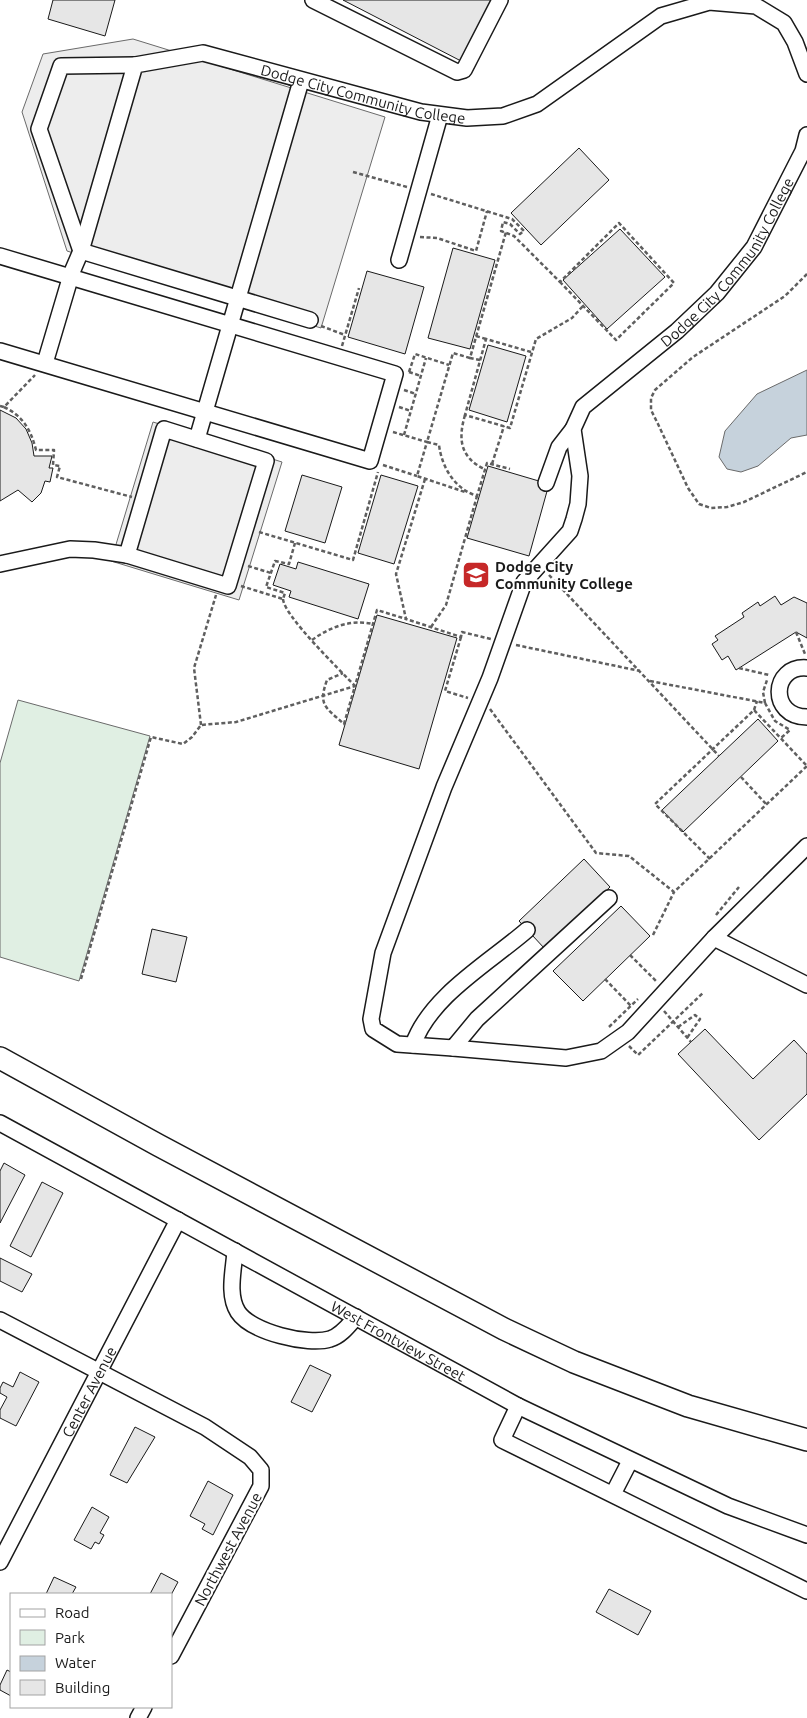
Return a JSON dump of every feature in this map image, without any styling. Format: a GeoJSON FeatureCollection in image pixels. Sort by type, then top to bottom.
{"type":"FeatureCollection","features":[{"type":"Feature","properties":{"kind":"highway"},"geometry":{"type":"LineString","coordinates":[[0,1058],[158,1145],[504,1329],[574,1362],[688,1406],[807,1440]]}},
{"type":"Feature","properties":{"kind":"street"},"geometry":{"type":"LineString","coordinates":[[313,0],[457,72],[464,70],[500,0]]}},
{"type":"Feature","properties":{"kind":"street","name":"Dodge City Community College"},"geometry":{"type":"LineString","coordinates":[[82,251],[40,130],[61,66],[135,65],[203,53],[421,112],[467,118],[503,116],[537,104],[661,16],[709,2],[756,6],[784,23],[795,42],[807,74]]}},
{"type":"Feature","properties":{"kind":"street"},"geometry":{"type":"LineString","coordinates":[[45,364],[71,278],[82,251],[135,65]]}},
{"type":"Feature","properties":{"kind":"street"},"geometry":{"type":"LineString","coordinates":[[197,439],[301,81]]}},
{"type":"Feature","properties":{"kind":"street"},"geometry":{"type":"LineString","coordinates":[[399,260],[440,115]]}},
{"type":"Feature","properties":{"kind":"street","name":"Dodge City Community College"},"geometry":{"type":"LineString","coordinates":[[546,483],[559,447],[573,429],[583,407],[677,331],[717,293],[754,247],[803,151],[807,135]]}},
{"type":"Feature","properties":{"kind":"street"},"geometry":{"type":"LineString","coordinates":[[82,251],[310,320]]}},
{"type":"Feature","properties":{"kind":"street"},"geometry":{"type":"LineString","coordinates":[[0,256],[395,374],[370,461],[0,352]]}},
{"type":"Feature","properties":{"kind":"street"},"geometry":{"type":"LineString","coordinates":[[0,564],[70,549],[94,550],[127,555],[224,583],[235,562],[266,461],[164,429],[127,555]]}},
{"type":"Feature","properties":{"kind":"street"},"geometry":{"type":"LineString","coordinates":[[573,429],[580,476],[578,504],[570,531],[524,582],[480,702],[444,787],[383,953],[371,1018],[373,1029],[397,1044],[566,1058],[601,1051],[621,1037],[656,1002],[714,938],[807,846]]}},
{"type":"Feature","properties":{"kind":"street"},"geometry":{"type":"LineString","coordinates":[[806,661],[787,673],[782,679],[779,695],[785,709],[792,714],[807,717]]}},
{"type":"Feature","properties":{"kind":"street"},"geometry":{"type":"LineString","coordinates":[[453,1048],[477,1019],[609,898]]}},
{"type":"Feature","properties":{"kind":"street"},"geometry":{"type":"LineString","coordinates":[[413,1045],[418,1030],[427,1015],[478,968],[527,930]]}},
{"type":"Feature","properties":{"kind":"street"},"geometry":{"type":"LineString","coordinates":[[714,938],[807,986]]}},
{"type":"Feature","properties":{"kind":"street","name":"West Frontview Street"},"geometry":{"type":"LineString","coordinates":[[0,1123],[518,1406],[630,1461],[728,1506],[807,1535]]}},
{"type":"Feature","properties":{"kind":"street","name":"Center Avenue"},"geometry":{"type":"LineString","coordinates":[[0,1562],[178,1220]]}},
{"type":"Feature","properties":{"kind":"street"},"geometry":{"type":"LineString","coordinates":[[235,1251],[232,1289],[238,1312],[253,1324],[300,1342],[331,1339],[345,1330],[356,1317]]}},
{"type":"Feature","properties":{"kind":"street","name":"Northwest Avenue"},"geometry":{"type":"LineString","coordinates":[[0,1320],[204,1426],[250,1457],[261,1470],[261,1486],[172,1654]]}},
{"type":"Feature","properties":{"kind":"street"},"geometry":{"type":"LineString","coordinates":[[518,1406],[502,1440],[807,1591]]}},
{"type":"Feature","properties":{"kind":"street"},"geometry":{"type":"LineString","coordinates":[[613,1494],[630,1461]]}},
{"type":"Feature","properties":{"kind":"path"},"geometry":{"type":"LineString","coordinates":[[407,233],[425,239],[437,238],[476,251],[488,211]]}},
{"type":"Feature","properties":{"kind":"path"},"geometry":{"type":"LineString","coordinates":[[512,219],[524,231],[520,234],[510,224],[504,222],[501,231],[514,236],[616,340],[674,283],[619,223],[560,282]]}},
{"type":"Feature","properties":{"kind":"path"},"geometry":{"type":"LineString","coordinates":[[470,358],[506,232]]}},
{"type":"Feature","properties":{"kind":"path"},"geometry":{"type":"LineString","coordinates":[[807,274],[785,296],[693,357],[656,390],[651,404],[658,424],[688,488],[699,504],[711,508],[727,507],[744,502],[807,472]]}},
{"type":"Feature","properties":{"kind":"path"},"geometry":{"type":"LineString","coordinates":[[340,352],[359,288]]}},
{"type":"Feature","properties":{"kind":"path"},"geometry":{"type":"LineString","coordinates":[[465,414],[510,428],[536,339],[567,321],[583,306]]}},
{"type":"Feature","properties":{"kind":"path"},"geometry":{"type":"LineString","coordinates":[[310,320],[317,325],[345,335]]}},
{"type":"Feature","properties":{"kind":"path"},"geometry":{"type":"LineString","coordinates":[[476,336],[531,352]]}},
{"type":"Feature","properties":{"kind":"path"},"geometry":{"type":"LineString","coordinates":[[485,470],[473,462],[462,449],[461,430],[486,339]]}},
{"type":"Feature","properties":{"kind":"path"},"geometry":{"type":"LineString","coordinates":[[417,476],[453,353],[480,360]]}},
{"type":"Feature","properties":{"kind":"path"},"geometry":{"type":"LineString","coordinates":[[396,415],[415,354],[449,365]]}},
{"type":"Feature","properties":{"kind":"path"},"geometry":{"type":"LineString","coordinates":[[404,435],[426,358]]}},
{"type":"Feature","properties":{"kind":"path"},"geometry":{"type":"LineString","coordinates":[[404,390],[416,394]]}},
{"type":"Feature","properties":{"kind":"path"},"geometry":{"type":"LineString","coordinates":[[4,407],[25,423],[31,432],[36,450],[54,450],[53,465],[60,466],[57,477],[143,500]]}},
{"type":"Feature","properties":{"kind":"path"},"geometry":{"type":"LineString","coordinates":[[399,407],[411,411]]}},
{"type":"Feature","properties":{"kind":"path"},"geometry":{"type":"LineString","coordinates":[[394,423],[392,431],[439,445],[441,457],[447,470],[456,484],[466,493]]}},
{"type":"Feature","properties":{"kind":"path"},"geometry":{"type":"LineString","coordinates":[[492,464],[504,426]]}},
{"type":"Feature","properties":{"kind":"path"},"geometry":{"type":"LineString","coordinates":[[431,627],[446,605],[487,463],[510,469]]}},
{"type":"Feature","properties":{"kind":"path"},"geometry":{"type":"LineString","coordinates":[[245,528],[353,560],[380,464],[477,496]]}},
{"type":"Feature","properties":{"kind":"path"},"geometry":{"type":"LineString","coordinates":[[406,619],[396,574],[425,478]]}},
{"type":"Feature","properties":{"kind":"path"},"geometry":{"type":"LineString","coordinates":[[295,543],[289,564],[275,561],[266,587],[285,593],[283,599],[289,613],[355,686]]}},
{"type":"Feature","properties":{"kind":"path"},"geometry":{"type":"LineString","coordinates":[[235,562],[271,573]]}},
{"type":"Feature","properties":{"kind":"path"},"geometry":{"type":"LineString","coordinates":[[540,565],[719,756]]}},
{"type":"Feature","properties":{"kind":"path"},"geometry":{"type":"LineString","coordinates":[[81,979],[151,737],[183,744],[192,737],[201,725],[194,668],[224,583],[283,599]]}},
{"type":"Feature","properties":{"kind":"path"},"geometry":{"type":"LineString","coordinates":[[343,673],[327,680],[322,696],[324,706],[344,724],[377,610],[461,637]]}},
{"type":"Feature","properties":{"kind":"path"},"geometry":{"type":"LineString","coordinates":[[312,640],[325,631],[343,625],[363,622],[373,624]]}},
{"type":"Feature","properties":{"kind":"path"},"geometry":{"type":"LineString","coordinates":[[640,671],[462,632],[445,691],[486,704],[596,853],[629,856],[674,892]]}},
{"type":"Feature","properties":{"kind":"path"},"geometry":{"type":"LineString","coordinates":[[796,632],[806,661]]}},
{"type":"Feature","properties":{"kind":"path"},"geometry":{"type":"LineString","coordinates":[[739,668],[769,675]]}},
{"type":"Feature","properties":{"kind":"path"},"geometry":{"type":"LineString","coordinates":[[648,680],[765,703],[777,723],[790,730],[781,738]]}},
{"type":"Feature","properties":{"kind":"path"},"geometry":{"type":"LineString","coordinates":[[201,725],[236,722],[355,686]]}},
{"type":"Feature","properties":{"kind":"path"},"geometry":{"type":"LineString","coordinates":[[710,859],[655,804],[754,710],[757,701]]}},
{"type":"Feature","properties":{"kind":"path"},"geometry":{"type":"LineString","coordinates":[[654,935],[674,892],[807,766],[754,710]]}},
{"type":"Feature","properties":{"kind":"path"},"geometry":{"type":"LineString","coordinates":[[772,728],[777,723]]}},
{"type":"Feature","properties":{"kind":"path"},"geometry":{"type":"LineString","coordinates":[[741,777],[767,805]]}},
{"type":"Feature","properties":{"kind":"path"},"geometry":{"type":"LineString","coordinates":[[630,955],[656,981]]}},
{"type":"Feature","properties":{"kind":"path"},"geometry":{"type":"LineString","coordinates":[[605,979],[631,1006]]}},
{"type":"Feature","properties":{"kind":"path"},"geometry":{"type":"LineString","coordinates":[[621,1037],[638,1055],[704,992]]}},
{"type":"Feature","properties":{"kind":"path"},"geometry":{"type":"LineString","coordinates":[[656,1002],[691,1042]]}},
{"type":"Feature","properties":{"kind":"path"},"geometry":{"type":"LineString","coordinates":[[678,1028],[695,1015],[700,1019],[687,1038]]}},
{"type":"Feature","properties":{"kind":"green space"},"geometry":{"type":"Polygon","coordinates":[[[18,700],[150,736],[79,981],[0,957],[0,763],[18,700]]]}},
{"type":"Feature","properties":{"kind":"shaded area"},"geometry":{"type":"Polygon","coordinates":[[[133,39],[385,117],[321,328],[67,251],[22,112],[43,54],[133,39]]]}},
{"type":"Feature","properties":{"kind":"shaded area"},"geometry":{"type":"Polygon","coordinates":[[[153,422],[282,462],[239,600],[111,561],[153,422]]]}},
{"type":"Feature","properties":{"kind":"water"},"geometry":{"type":"Polygon","coordinates":[[[807,370],[807,435],[791,438],[758,466],[741,472],[727,469],[719,457],[725,431],[757,394],[807,370]]]}},
{"type":"Feature","properties":{"kind":"building"},"geometry":{"type":"Polygon","coordinates":[[[53,0],[115,0],[105,36],[48,19],[53,0]]]}},
{"type":"Feature","properties":{"kind":"building"},"geometry":{"type":"Polygon","coordinates":[[[343,0],[492,0],[461,61],[343,0]]]}},
{"type":"Feature","properties":{"kind":"building"},"geometry":{"type":"Polygon","coordinates":[[[579,148],[609,180],[541,245],[511,213],[579,148]]]}},
{"type":"Feature","properties":{"kind":"building"},"geometry":{"type":"Polygon","coordinates":[[[620,229],[665,277],[607,329],[563,280],[620,229]]]}},
{"type":"Feature","properties":{"kind":"building"},"geometry":{"type":"Polygon","coordinates":[[[453,248],[495,260],[470,349],[428,338],[453,248]]]}},
{"type":"Feature","properties":{"kind":"building"},"geometry":{"type":"Polygon","coordinates":[[[367,271],[424,287],[405,354],[348,337],[367,271]]]}},
{"type":"Feature","properties":{"kind":"building"},"geometry":{"type":"Polygon","coordinates":[[[488,345],[526,356],[507,422],[469,410],[488,345]]]}},
{"type":"Feature","properties":{"kind":"building"},"geometry":{"type":"Polygon","coordinates":[[[0,410],[16,418],[26,429],[32,443],[34,456],[52,456],[49,468],[53,468],[50,482],[45,481],[41,493],[32,502],[18,490],[0,501],[0,410]]]}},
{"type":"Feature","properties":{"kind":"building"},"geometry":{"type":"Polygon","coordinates":[[[488,466],[549,484],[529,556],[467,538],[488,466]]]}},
{"type":"Feature","properties":{"kind":"building"},"geometry":{"type":"Polygon","coordinates":[[[302,475],[342,487],[325,543],[285,531],[302,475]]]}},
{"type":"Feature","properties":{"kind":"building"},"geometry":{"type":"Polygon","coordinates":[[[381,475],[418,486],[394,564],[358,553],[381,475]]]}},
{"type":"Feature","properties":{"kind":"building"},"geometry":{"type":"Polygon","coordinates":[[[298,562],[369,584],[358,619],[289,597],[291,591],[273,585],[280,564],[296,569],[298,562]]]}},
{"type":"Feature","properties":{"kind":"building"},"geometry":{"type":"Polygon","coordinates":[[[775,596],[781,605],[794,597],[807,603],[807,638],[796,632],[736,670],[728,656],[722,660],[712,644],[718,640],[715,636],[744,617],[742,613],[758,602],[760,606],[775,596]]]}},
{"type":"Feature","properties":{"kind":"building"},"geometry":{"type":"Polygon","coordinates":[[[377,615],[457,638],[419,769],[339,745],[377,615]]]}},
{"type":"Feature","properties":{"kind":"building"},"geometry":{"type":"Polygon","coordinates":[[[758,719],[778,741],[683,832],[662,810],[758,719]]]}},
{"type":"Feature","properties":{"kind":"building"},"geometry":{"type":"Polygon","coordinates":[[[584,859],[610,887],[545,949],[519,921],[584,859]]]}},
{"type":"Feature","properties":{"kind":"building"},"geometry":{"type":"Polygon","coordinates":[[[621,906],[650,936],[583,1001],[553,971],[621,906]]]}},
{"type":"Feature","properties":{"kind":"building"},"geometry":{"type":"Polygon","coordinates":[[[152,929],[187,937],[176,982],[142,974],[152,929]]]}},
{"type":"Feature","properties":{"kind":"building"},"geometry":{"type":"Polygon","coordinates":[[[705,1029],[753,1079],[794,1040],[807,1054],[807,1094],[759,1140],[678,1054],[705,1029]]]}},
{"type":"Feature","properties":{"kind":"building"},"geometry":{"type":"Polygon","coordinates":[[[4,1163],[25,1175],[0,1223],[0,1171],[4,1163]]]}},
{"type":"Feature","properties":{"kind":"building"},"geometry":{"type":"Polygon","coordinates":[[[42,1182],[63,1193],[31,1257],[10,1246],[42,1182]]]}},
{"type":"Feature","properties":{"kind":"building"},"geometry":{"type":"Polygon","coordinates":[[[0,1258],[32,1274],[22,1292],[0,1281],[0,1258]]]}},
{"type":"Feature","properties":{"kind":"building"},"geometry":{"type":"Polygon","coordinates":[[[310,1365],[331,1375],[312,1412],[291,1402],[310,1365]]]}},
{"type":"Feature","properties":{"kind":"building"},"geometry":{"type":"Polygon","coordinates":[[[20,1372],[39,1382],[16,1426],[0,1418],[0,1410],[7,1397],[0,1393],[0,1388],[3,1382],[13,1387],[20,1372]]]}},
{"type":"Feature","properties":{"kind":"building"},"geometry":{"type":"Polygon","coordinates":[[[135,1427],[155,1437],[127,1483],[110,1475],[135,1427]]]}},
{"type":"Feature","properties":{"kind":"building"},"geometry":{"type":"Polygon","coordinates":[[[208,1481],[233,1495],[213,1535],[202,1529],[205,1524],[190,1516],[208,1481]]]}},
{"type":"Feature","properties":{"kind":"building"},"geometry":{"type":"Polygon","coordinates":[[[92,1507],[109,1517],[100,1533],[104,1535],[99,1544],[95,1542],[91,1549],[74,1540],[92,1507]]]}},
{"type":"Feature","properties":{"kind":"building"},"geometry":{"type":"Polygon","coordinates":[[[161,1573],[178,1582],[172,1593],[151,1593],[161,1573]]]}},
{"type":"Feature","properties":{"kind":"building"},"geometry":{"type":"Polygon","coordinates":[[[54,1577],[76,1587],[73,1593],[46,1593],[54,1577]]]}},
{"type":"Feature","properties":{"kind":"building"},"geometry":{"type":"Polygon","coordinates":[[[609,1589],[651,1611],[638,1635],[596,1612],[609,1589]]]}},
{"type":"Feature","properties":{"kind":"building"},"geometry":{"type":"Polygon","coordinates":[[[7,1670],[10,1672],[10,1695],[0,1690],[0,1685],[7,1670]]]}},
{"type":"Feature","properties":{"kind":"place","name":"Dodge City Community College"},"geometry":{"type":"Point","coordinates":[476,575]}}]}
